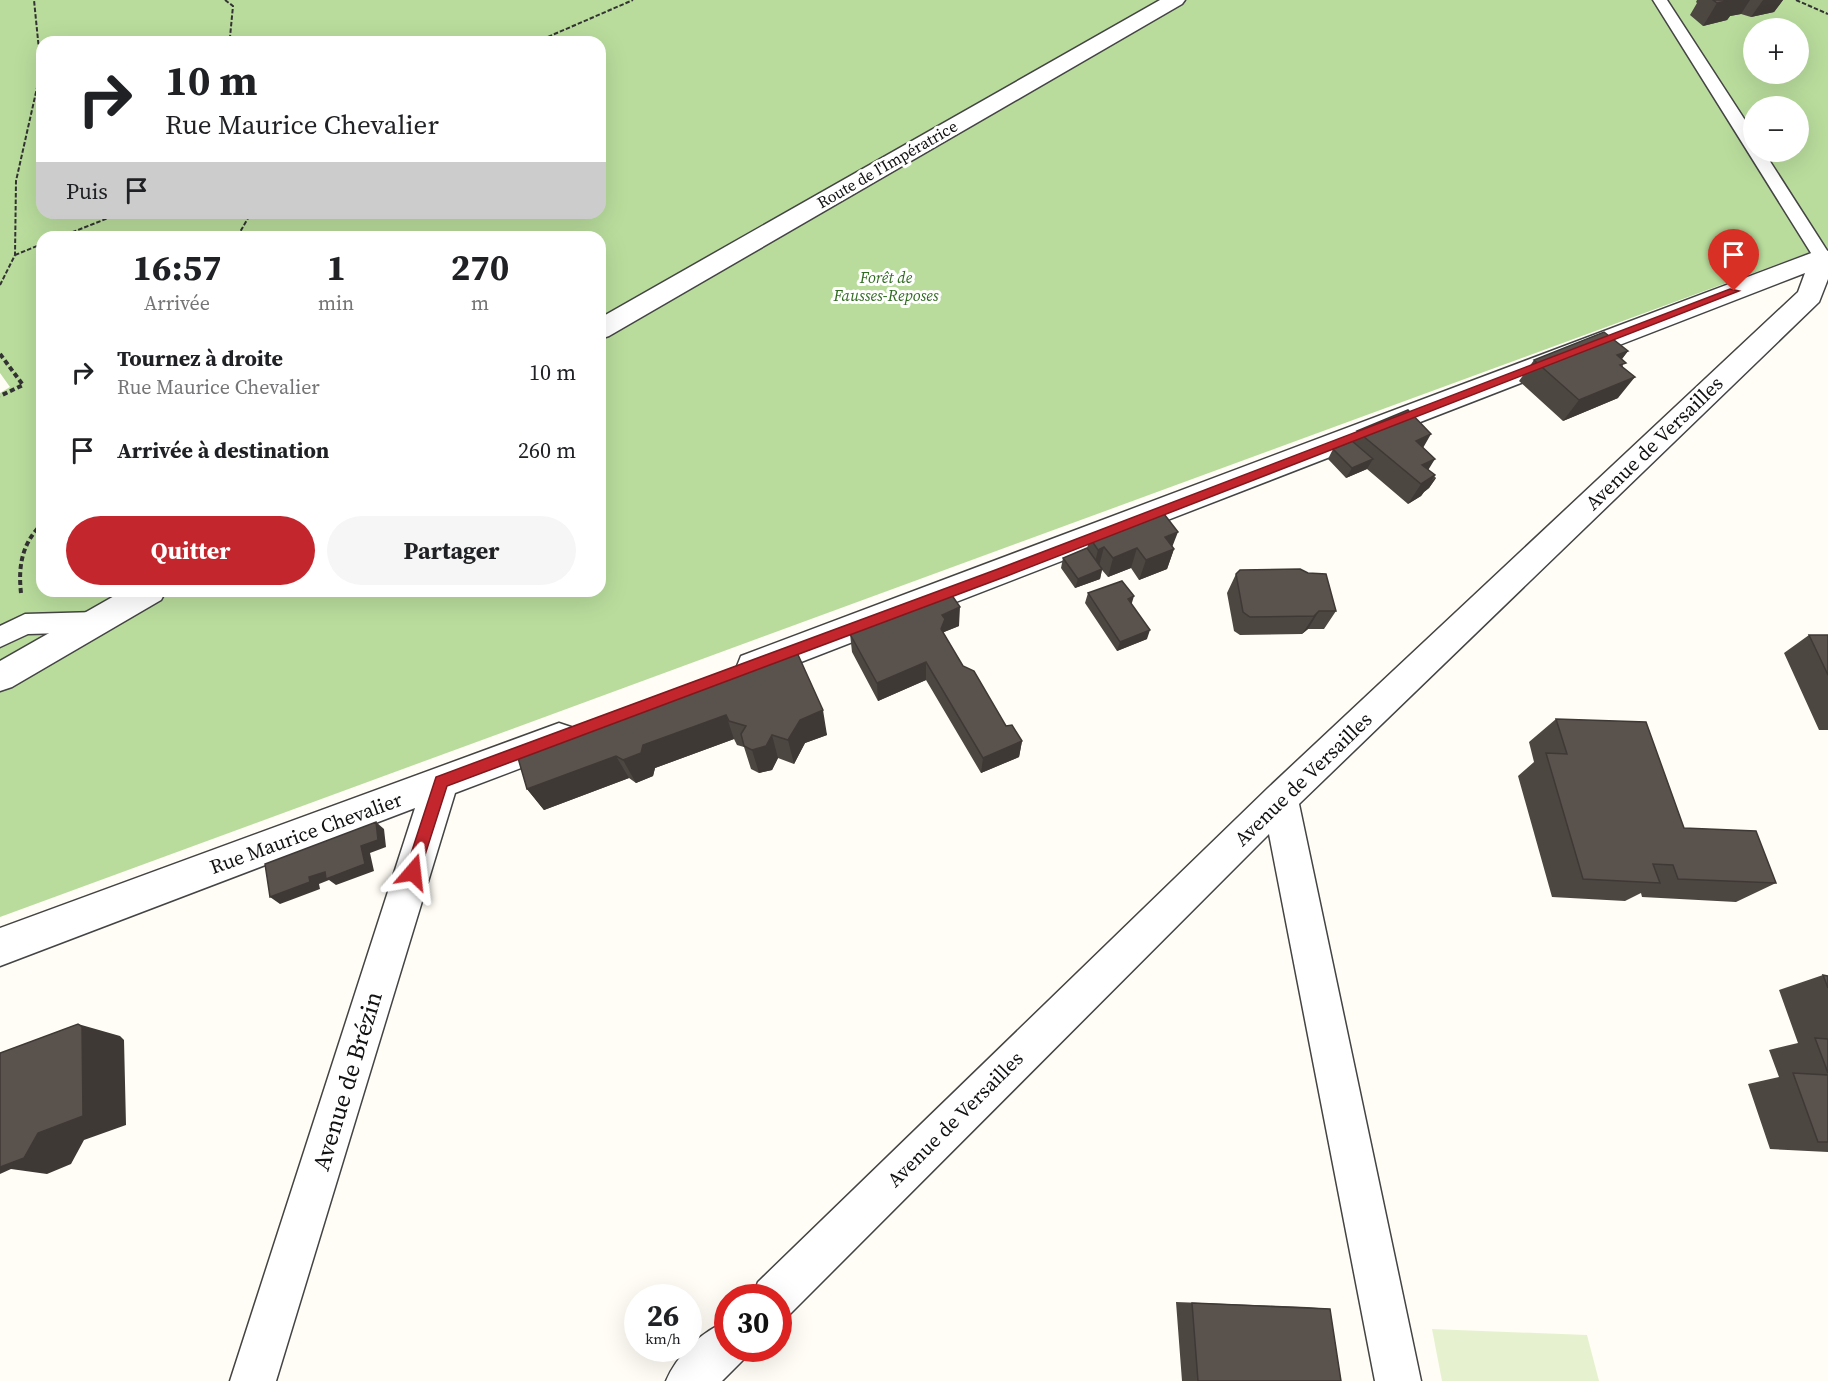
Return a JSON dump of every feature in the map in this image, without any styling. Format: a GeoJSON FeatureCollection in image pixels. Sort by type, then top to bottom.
{"type":"FeatureCollection","features":[{"type":"Feature","properties":{"kind":"street","name":"Route de l'Impératrice"},"geometry":{"type":"LineString","coordinates":[[606,327],[1176,0]]}},
{"type":"Feature","properties":{"kind":"street"},"geometry":{"type":"LineString","coordinates":[[722,677],[1025,564],[1822,257]]}},
{"type":"Feature","properties":{"kind":"street","name":"Avenue de Versailles"},"geometry":{"type":"LineString","coordinates":[[788,1284],[1280,799],[1810,296],[1822,257]]}},
{"type":"Feature","properties":{"kind":"street"},"geometry":{"type":"LineString","coordinates":[[0,677],[140,597]]}},
{"type":"Feature","properties":{"kind":"street","name":"Rue Maurice Chevalier"},"geometry":{"type":"LineString","coordinates":[[0,947],[587,728]]}},
{"type":"Feature","properties":{"kind":"street","name":"Avenue de Brézin"},"geometry":{"type":"LineString","coordinates":[[253,1381],[441,782]]}},
{"type":"Feature","properties":{"kind":"street"},"geometry":{"type":"LineString","coordinates":[[1280,799],[1398,1381]]}},
{"type":"Feature","properties":{"kind":"street"},"geometry":{"type":"LineString","coordinates":[[689,1381],[714,1357]]}},
{"type":"Feature","properties":{"kind":"lane"},"geometry":{"type":"LineString","coordinates":[[1660,0],[1743,131]]}},
{"type":"Feature","properties":{"kind":"lane"},"geometry":{"type":"LineString","coordinates":[[1763,162],[1822,257]]}},
{"type":"Feature","properties":{"kind":"lane"},"geometry":{"type":"LineString","coordinates":[[0,637],[25,624],[97,622]]}},
{"type":"Feature","properties":{"kind":"path"},"geometry":{"type":"LineString","coordinates":[[34,0],[37,36]]}},
{"type":"Feature","properties":{"kind":"path"},"geometry":{"type":"LineString","coordinates":[[225,0],[233,6],[230,36]]}},
{"type":"Feature","properties":{"kind":"path"},"geometry":{"type":"LineString","coordinates":[[550,36],[633,0]]}},
{"type":"Feature","properties":{"kind":"path"},"geometry":{"type":"LineString","coordinates":[[1796,0],[1828,14]]}},
{"type":"Feature","properties":{"kind":"path"},"geometry":{"type":"LineString","coordinates":[[0,285],[15,255],[16,181],[36,88]]}},
{"type":"Feature","properties":{"kind":"path"},"geometry":{"type":"LineString","coordinates":[[75,231],[106,219]]}},
{"type":"Feature","properties":{"kind":"path"},"geometry":{"type":"LineString","coordinates":[[15,255],[36,246]]}},
{"type":"Feature","properties":{"kind":"path"},"geometry":{"type":"LineString","coordinates":[[0,354],[23,385],[0,396]]}},
{"type":"Feature","properties":{"kind":"path"},"geometry":{"type":"LineString","coordinates":[[25,624],[18,572],[29,534],[36,529]]}},
{"type":"Feature","properties":{"kind":"green space","name":"Forêt de Fausses-Reposes"},"geometry":{"type":"Polygon","coordinates":[[[0,0],[1828,0],[1828,253],[1824,247],[0,917],[0,393],[10,387],[0,373],[0,0]]]}},
{"type":"Feature","properties":{"kind":"green space"},"geometry":{"type":"Polygon","coordinates":[[[1432,1329],[1587,1335],[1599,1381],[1442,1381],[1432,1329]]]}},
{"type":"Feature","properties":{"kind":"building"},"geometry":{"type":"Polygon","coordinates":[[[1713,0],[1731,0],[1717,3],[1713,0]]]}},
{"type":"Feature","properties":{"kind":"building"},"geometry":{"type":"Polygon","coordinates":[[[1604,332],[1628,351],[1617,355],[1626,363],[1620,365],[1635,377],[1579,400],[1534,360],[1604,332]]]}},
{"type":"Feature","properties":{"kind":"building"},"geometry":{"type":"Polygon","coordinates":[[[1408,410],[1431,434],[1416,441],[1435,459],[1422,465],[1435,475],[1421,484],[1357,431],[1408,410]]]}},
{"type":"Feature","properties":{"kind":"building"},"geometry":{"type":"Polygon","coordinates":[[[1352,441],[1373,459],[1352,468],[1333,449],[1352,441]]]}},
{"type":"Feature","properties":{"kind":"building"},"geometry":{"type":"Polygon","coordinates":[[[1161,510],[1178,532],[1165,537],[1174,549],[1146,560],[1137,548],[1113,558],[1104,547],[1098,550],[1090,538],[1161,510]]]}},
{"type":"Feature","properties":{"kind":"building"},"geometry":{"type":"Polygon","coordinates":[[[1087,548],[1102,569],[1078,579],[1063,558],[1087,548]]]}},
{"type":"Feature","properties":{"kind":"building"},"geometry":{"type":"Polygon","coordinates":[[[1300,569],[1308,573],[1326,574],[1336,611],[1319,611],[1314,616],[1250,617],[1243,612],[1236,574],[1240,570],[1300,569]]]}},
{"type":"Feature","properties":{"kind":"building"},"geometry":{"type":"Polygon","coordinates":[[[1122,581],[1134,596],[1128,599],[1150,630],[1120,642],[1088,593],[1122,581]]]}},
{"type":"Feature","properties":{"kind":"building"},"geometry":{"type":"Polygon","coordinates":[[[951,594],[960,607],[942,615],[945,619],[941,629],[963,666],[974,671],[1006,726],[1012,725],[1022,741],[983,758],[926,662],[877,683],[850,634],[951,594]]]}},
{"type":"Feature","properties":{"kind":"building"},"geometry":{"type":"Polygon","coordinates":[[[1809,635],[1828,635],[1828,675],[1809,635]]]}},
{"type":"Feature","properties":{"kind":"building"},"geometry":{"type":"Polygon","coordinates":[[[795,648],[823,710],[800,720],[788,740],[772,735],[766,746],[752,750],[744,746],[741,734],[746,726],[729,721],[726,715],[643,745],[641,753],[623,760],[616,756],[527,789],[516,751],[795,648]]]}},
{"type":"Feature","properties":{"kind":"building"},"geometry":{"type":"Polygon","coordinates":[[[1556,719],[1646,722],[1684,828],[1756,831],[1776,883],[1678,879],[1673,865],[1653,864],[1660,883],[1583,879],[1546,753],[1567,754],[1556,719]]]}},
{"type":"Feature","properties":{"kind":"building"},"geometry":{"type":"Polygon","coordinates":[[[376,822],[378,840],[361,846],[365,864],[326,879],[325,872],[309,877],[310,882],[270,897],[265,864],[376,822]]]}},
{"type":"Feature","properties":{"kind":"building"},"geometry":{"type":"Polygon","coordinates":[[[1823,975],[1828,976],[1828,988],[1823,975]]]}},
{"type":"Feature","properties":{"kind":"building"},"geometry":{"type":"Polygon","coordinates":[[[78,1024],[82,1027],[83,1116],[38,1133],[24,1158],[0,1167],[0,1053],[78,1024]]]}},
{"type":"Feature","properties":{"kind":"building"},"geometry":{"type":"Polygon","coordinates":[[[1815,1038],[1828,1039],[1828,1073],[1815,1038]]]}},
{"type":"Feature","properties":{"kind":"building"},"geometry":{"type":"Polygon","coordinates":[[[1793,1073],[1828,1075],[1828,1142],[1818,1142],[1793,1073]]]}},
{"type":"Feature","properties":{"kind":"building"},"geometry":{"type":"Polygon","coordinates":[[[1192,1303],[1330,1309],[1341,1381],[1198,1381],[1192,1303]]]}},
{"type":"Feature","properties":{"kind":"route"},"geometry":{"type":"LineString","coordinates":[[413,872],[441,782],[1003,572],[1734,291]]}}]}
